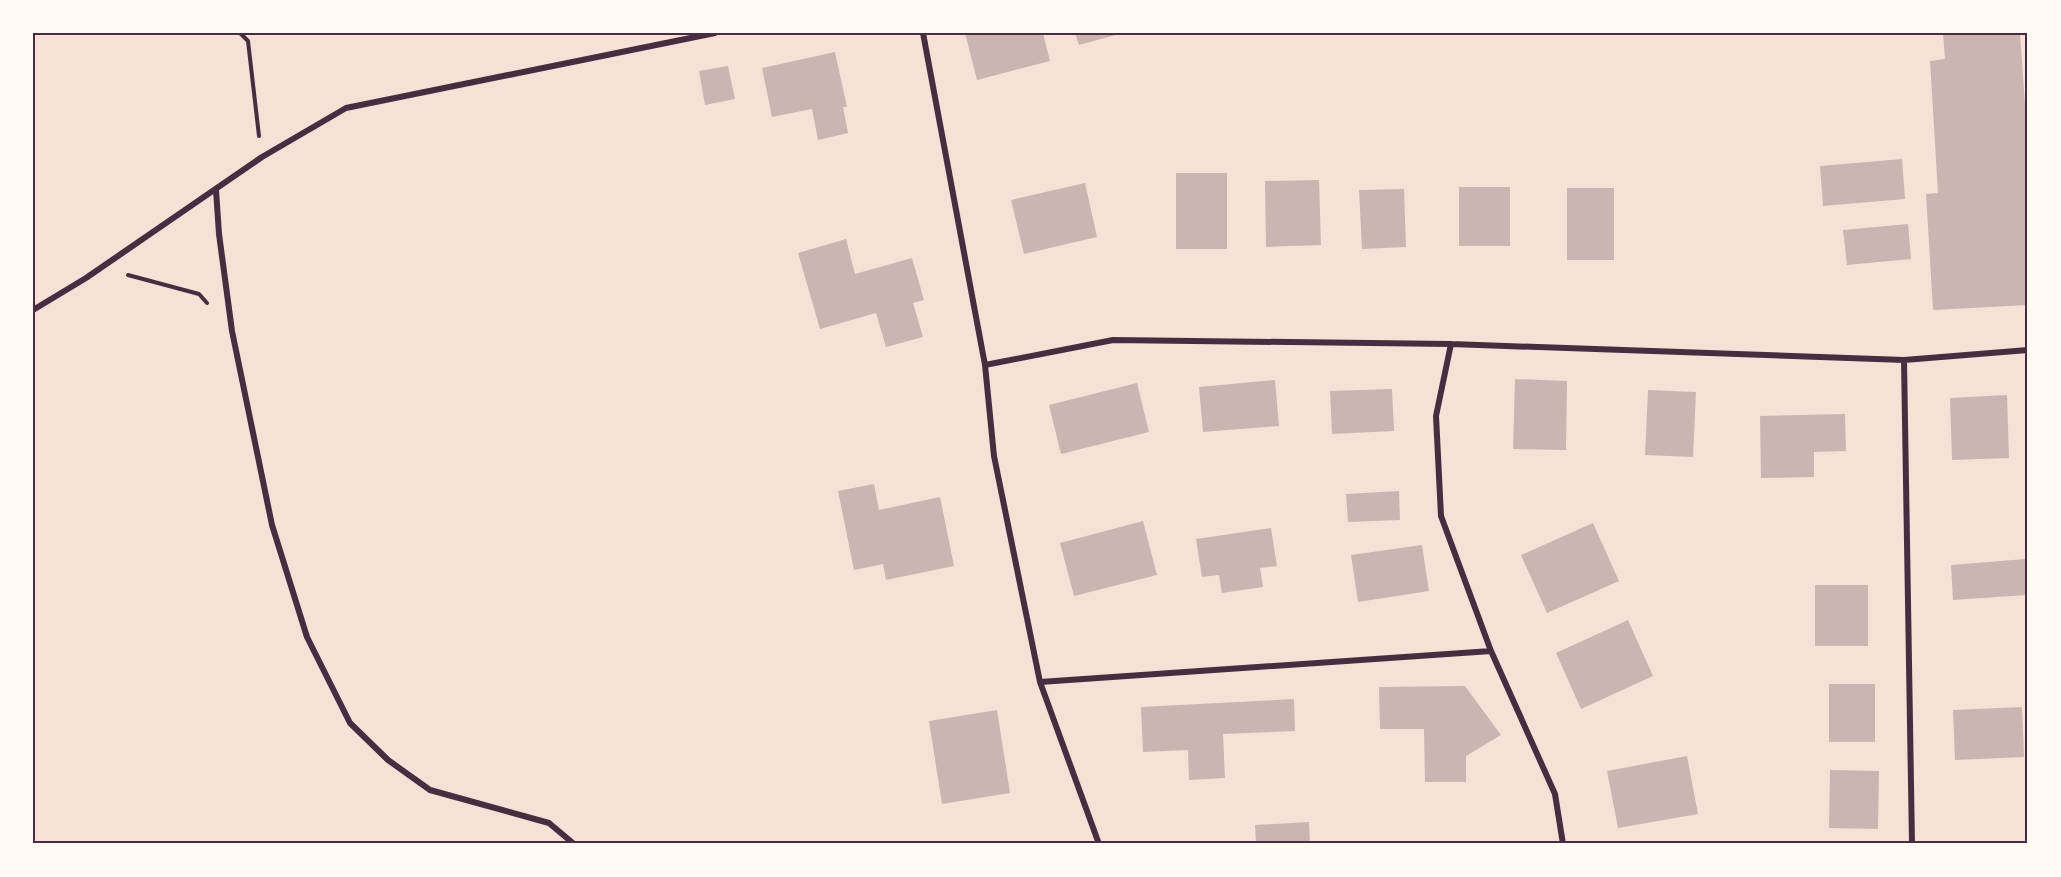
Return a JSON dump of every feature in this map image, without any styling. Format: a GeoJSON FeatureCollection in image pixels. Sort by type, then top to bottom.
{"type":"FeatureCollection","features":[{"type":"Feature","properties":{"kind":"street"},"geometry":{"type":"LineString","coordinates":[[33,310],[86,278],[262,157],[346,108],[715,33]]}},
{"type":"Feature","properties":{"kind":"street"},"geometry":{"type":"LineString","coordinates":[[923,33],[985,365],[994,456],[1040,682],[1098,844]]}},
{"type":"Feature","properties":{"kind":"street"},"geometry":{"type":"LineString","coordinates":[[216,190],[219,234],[232,331],[272,525],[307,637],[350,723],[388,760],[430,790],[549,824],[574,844]]}},
{"type":"Feature","properties":{"kind":"street"},"geometry":{"type":"LineString","coordinates":[[985,365],[1113,340],[1451,344],[1904,360],[2028,350]]}},
{"type":"Feature","properties":{"kind":"street"},"geometry":{"type":"LineString","coordinates":[[1451,344],[1436,416],[1441,516],[1491,651],[1555,794],[1563,844]]}},
{"type":"Feature","properties":{"kind":"street"},"geometry":{"type":"LineString","coordinates":[[1904,360],[1912,844]]}},
{"type":"Feature","properties":{"kind":"street"},"geometry":{"type":"LineString","coordinates":[[1040,682],[1491,651]]}},
{"type":"Feature","properties":{"kind":"path"},"geometry":{"type":"LineString","coordinates":[[240,33],[248,41],[262,157]]}},
{"type":"Feature","properties":{"kind":"path"},"geometry":{"type":"LineString","coordinates":[[86,278],[131,275],[199,294],[232,331]]}},
{"type":"Feature","properties":{"kind":"building"},"geometry":{"type":"Polygon","coordinates":[[[965,33],[1043,33],[1050,61],[977,80],[965,33]]]}},
{"type":"Feature","properties":{"kind":"building"},"geometry":{"type":"Polygon","coordinates":[[[1075,33],[1118,33],[1119,34],[1079,45],[1075,33]]]}},
{"type":"Feature","properties":{"kind":"building"},"geometry":{"type":"Polygon","coordinates":[[[1943,33],[2020,33],[2028,148],[2028,305],[1933,310],[1926,194],[1938,193],[1930,61],[1945,59],[1943,33]]]}},
{"type":"Feature","properties":{"kind":"building"},"geometry":{"type":"Polygon","coordinates":[[[835,52],[847,107],[843,107],[848,133],[818,140],[812,109],[772,117],[762,68],[835,52]]]}},
{"type":"Feature","properties":{"kind":"building"},"geometry":{"type":"Polygon","coordinates":[[[728,66],[735,99],[705,105],[699,71],[728,66]]]}},
{"type":"Feature","properties":{"kind":"building"},"geometry":{"type":"Polygon","coordinates":[[[1902,159],[1905,199],[1823,206],[1820,166],[1902,159]]]}},
{"type":"Feature","properties":{"kind":"building"},"geometry":{"type":"Polygon","coordinates":[[[1176,173],[1227,173],[1227,249],[1176,249],[1176,173]]]}},
{"type":"Feature","properties":{"kind":"building"},"geometry":{"type":"Polygon","coordinates":[[[1319,180],[1321,245],[1266,247],[1265,181],[1319,180]]]}},
{"type":"Feature","properties":{"kind":"building"},"geometry":{"type":"Polygon","coordinates":[[[1085,183],[1097,237],[1024,254],[1011,200],[1085,183]]]}},
{"type":"Feature","properties":{"kind":"building"},"geometry":{"type":"Polygon","coordinates":[[[1459,187],[1510,187],[1510,246],[1459,246],[1459,187]]]}},
{"type":"Feature","properties":{"kind":"building"},"geometry":{"type":"Polygon","coordinates":[[[1567,188],[1614,188],[1614,260],[1567,260],[1567,188]]]}},
{"type":"Feature","properties":{"kind":"building"},"geometry":{"type":"Polygon","coordinates":[[[1404,189],[1406,247],[1362,249],[1359,190],[1404,189]]]}},
{"type":"Feature","properties":{"kind":"building"},"geometry":{"type":"Polygon","coordinates":[[[1908,224],[1911,259],[1847,265],[1843,230],[1908,224]]]}},
{"type":"Feature","properties":{"kind":"building"},"geometry":{"type":"Polygon","coordinates":[[[846,239],[855,274],[912,258],[924,300],[913,303],[923,337],[886,347],[876,313],[820,329],[798,253],[846,239]]]}},
{"type":"Feature","properties":{"kind":"building"},"geometry":{"type":"Polygon","coordinates":[[[1515,379],[1567,381],[1566,450],[1513,449],[1515,379]]]}},
{"type":"Feature","properties":{"kind":"building"},"geometry":{"type":"Polygon","coordinates":[[[1275,380],[1279,426],[1203,432],[1199,387],[1275,380]]]}},
{"type":"Feature","properties":{"kind":"building"},"geometry":{"type":"Polygon","coordinates":[[[1137,383],[1149,432],[1061,454],[1049,405],[1137,383]]]}},
{"type":"Feature","properties":{"kind":"building"},"geometry":{"type":"Polygon","coordinates":[[[1392,389],[1394,431],[1332,434],[1330,391],[1392,389]]]}},
{"type":"Feature","properties":{"kind":"building"},"geometry":{"type":"Polygon","coordinates":[[[1648,390],[1696,392],[1693,457],[1645,455],[1648,390]]]}},
{"type":"Feature","properties":{"kind":"building"},"geometry":{"type":"Polygon","coordinates":[[[2007,395],[2009,458],[1952,460],[1950,398],[2007,395]]]}},
{"type":"Feature","properties":{"kind":"building"},"geometry":{"type":"Polygon","coordinates":[[[1845,414],[1846,451],[1814,452],[1814,477],[1761,478],[1760,416],[1845,414]]]}},
{"type":"Feature","properties":{"kind":"building"},"geometry":{"type":"Polygon","coordinates":[[[874,484],[879,510],[940,497],[954,566],[886,580],[883,564],[854,570],[838,491],[874,484]]]}},
{"type":"Feature","properties":{"kind":"building"},"geometry":{"type":"Polygon","coordinates":[[[1399,491],[1400,520],[1348,522],[1346,494],[1399,491]]]}},
{"type":"Feature","properties":{"kind":"building"},"geometry":{"type":"Polygon","coordinates":[[[1143,521],[1157,575],[1074,596],[1060,543],[1143,521]]]}},
{"type":"Feature","properties":{"kind":"building"},"geometry":{"type":"Polygon","coordinates":[[[1593,523],[1619,581],[1547,613],[1521,555],[1593,523]]]}},
{"type":"Feature","properties":{"kind":"building"},"geometry":{"type":"Polygon","coordinates":[[[1271,528],[1277,566],[1260,568],[1263,587],[1222,593],[1219,575],[1202,577],[1196,539],[1271,528]]]}},
{"type":"Feature","properties":{"kind":"building"},"geometry":{"type":"Polygon","coordinates":[[[1422,545],[1429,591],[1358,602],[1351,555],[1422,545]]]}},
{"type":"Feature","properties":{"kind":"building"},"geometry":{"type":"Polygon","coordinates":[[[2025,559],[2027,595],[1953,600],[1951,565],[2025,559]]]}},
{"type":"Feature","properties":{"kind":"building"},"geometry":{"type":"Polygon","coordinates":[[[1815,585],[1868,585],[1868,646],[1815,646],[1815,585]]]}},
{"type":"Feature","properties":{"kind":"building"},"geometry":{"type":"Polygon","coordinates":[[[1628,620],[1653,676],[1581,709],[1556,653],[1628,620]]]}},
{"type":"Feature","properties":{"kind":"building"},"geometry":{"type":"Polygon","coordinates":[[[1829,684],[1875,684],[1875,742],[1829,742],[1829,684]]]}},
{"type":"Feature","properties":{"kind":"building"},"geometry":{"type":"Polygon","coordinates":[[[1465,686],[1501,735],[1466,756],[1466,782],[1425,782],[1424,729],[1380,729],[1379,687],[1465,686]]]}},
{"type":"Feature","properties":{"kind":"building"},"geometry":{"type":"Polygon","coordinates":[[[1294,699],[1295,731],[1223,734],[1225,778],[1189,780],[1188,750],[1143,752],[1141,707],[1294,699]]]}},
{"type":"Feature","properties":{"kind":"building"},"geometry":{"type":"Polygon","coordinates":[[[2022,707],[2024,757],[1955,760],[1953,710],[2022,707]]]}},
{"type":"Feature","properties":{"kind":"building"},"geometry":{"type":"Polygon","coordinates":[[[997,710],[1010,793],[942,804],[929,721],[997,710]]]}},
{"type":"Feature","properties":{"kind":"building"},"geometry":{"type":"Polygon","coordinates":[[[1687,756],[1698,814],[1618,828],[1607,771],[1687,756]]]}},
{"type":"Feature","properties":{"kind":"building"},"geometry":{"type":"Polygon","coordinates":[[[1830,770],[1879,771],[1878,829],[1829,828],[1830,770]]]}},
{"type":"Feature","properties":{"kind":"building"},"geometry":{"type":"Polygon","coordinates":[[[1309,822],[1310,844],[1256,844],[1255,825],[1309,822]]]}}]}
